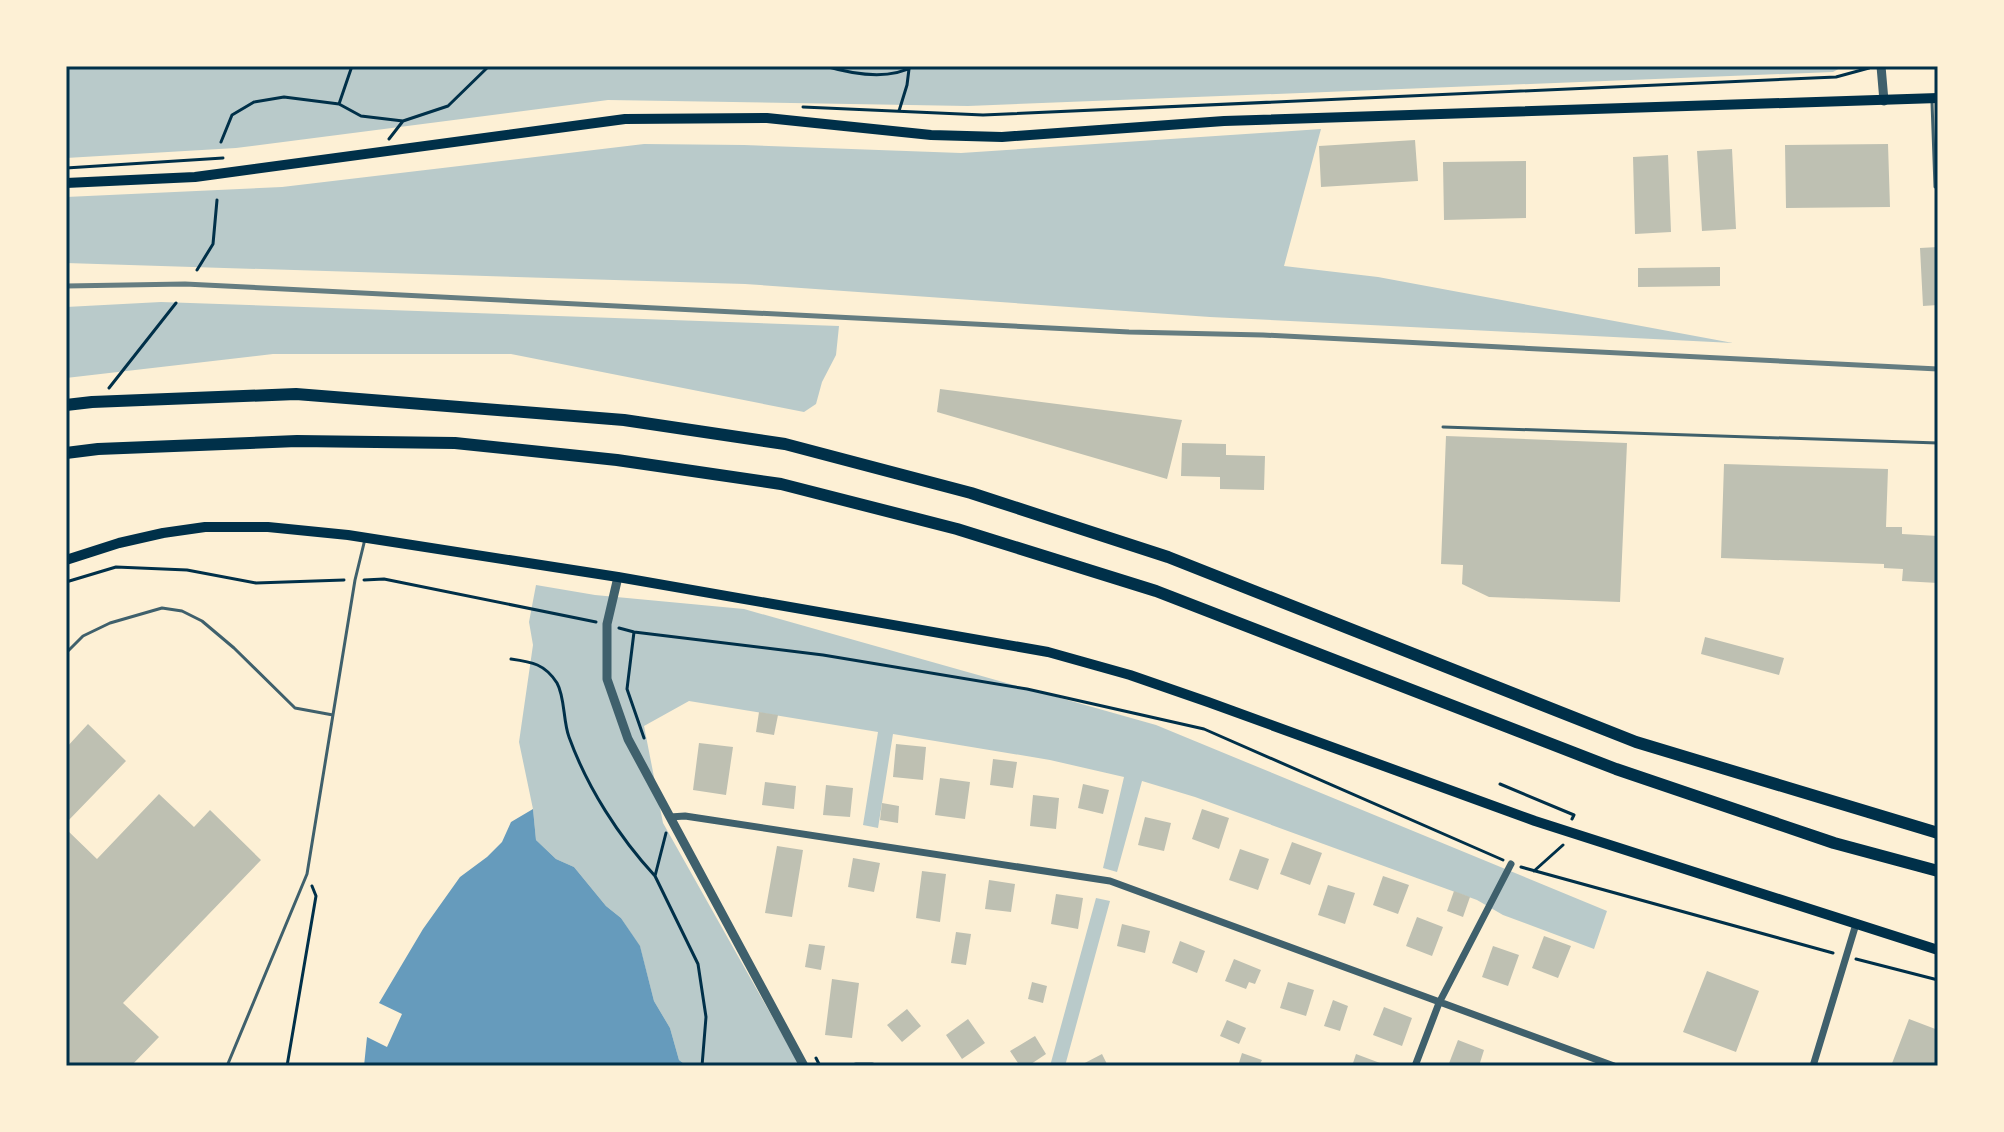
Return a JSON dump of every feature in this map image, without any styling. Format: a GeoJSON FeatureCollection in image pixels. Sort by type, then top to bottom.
{"type":"FeatureCollection","features":[{"type":"Feature","properties":{"kind":"highway"},"geometry":{"type":"LineString","coordinates":[[66,405],[296,394],[624,420],[785,444],[971,493],[1168,557],[1636,742],[1938,833]]}},
{"type":"Feature","properties":{"kind":"highway"},"geometry":{"type":"LineString","coordinates":[[66,453],[297,441],[455,443],[617,460],[781,484],[957,529],[1156,591],[1616,769],[1834,843],[1938,871]]}},
{"type":"Feature","properties":{"kind":"main road"},"geometry":{"type":"LineString","coordinates":[[66,183],[195,177],[625,119],[767,118],[931,135],[1002,137],[1224,121],[1935,98]]}},
{"type":"Feature","properties":{"kind":"main road"},"geometry":{"type":"LineString","coordinates":[[66,560],[163,533],[205,527],[268,527],[365,537],[618,577],[1048,652],[1130,675],[1546,824],[1938,950]]}},
{"type":"Feature","properties":{"kind":"street"},"geometry":{"type":"LineString","coordinates":[[1879,66],[1884,101]]}},
{"type":"Feature","properties":{"kind":"street"},"geometry":{"type":"LineString","coordinates":[[618,577],[607,624],[607,679],[628,739],[804,1066]]}},
{"type":"Feature","properties":{"kind":"street"},"geometry":{"type":"LineString","coordinates":[[670,817],[685,816],[1110,881],[1614,1066]]}},
{"type":"Feature","properties":{"kind":"street"},"geometry":{"type":"LineString","coordinates":[[1415,1066],[1439,1003],[1511,864]]}},
{"type":"Feature","properties":{"kind":"street"},"geometry":{"type":"LineString","coordinates":[[1813,1066],[1856,924]]}},
{"type":"Feature","properties":{"kind":"street"},"geometry":{"type":"LineString","coordinates":[[856,1066],[872,1066]]}},
{"type":"Feature","properties":{"kind":"lane"},"geometry":{"type":"LineString","coordinates":[[1935,98],[1935,187]]}},
{"type":"Feature","properties":{"kind":"lane"},"geometry":{"type":"LineString","coordinates":[[1443,427],[1938,443]]}},
{"type":"Feature","properties":{"kind":"lane"},"geometry":{"type":"LineString","coordinates":[[227,1066],[307,874],[355,580],[365,537]]}},
{"type":"Feature","properties":{"kind":"lane"},"geometry":{"type":"LineString","coordinates":[[66,653],[83,636],[110,623],[162,608],[182,611],[202,621],[234,648],[295,708],[333,715]]}},
{"type":"Feature","properties":{"kind":"path"},"geometry":{"type":"LineString","coordinates":[[339,104],[352,66]]}},
{"type":"Feature","properties":{"kind":"path"},"geometry":{"type":"LineString","coordinates":[[221,142],[232,115],[254,102],[284,97],[339,104],[361,116],[403,121],[448,106],[489,66]]}},
{"type":"Feature","properties":{"kind":"path"},"geometry":{"type":"LineString","coordinates":[[825,66],[852,74],[886,74],[914,66]]}},
{"type":"Feature","properties":{"kind":"path"},"geometry":{"type":"LineString","coordinates":[[798,106],[983,115],[1836,77],[1879,66]]}},
{"type":"Feature","properties":{"kind":"path"},"geometry":{"type":"LineString","coordinates":[[899,111],[909,69]]}},
{"type":"Feature","properties":{"kind":"path"},"geometry":{"type":"LineString","coordinates":[[403,121],[389,139],[404,136]]}},
{"type":"Feature","properties":{"kind":"path"},"geometry":{"type":"LineString","coordinates":[[66,168],[230,157]]}},
{"type":"Feature","properties":{"kind":"path"},"geometry":{"type":"LineString","coordinates":[[197,270],[213,244],[217,200]]}},
{"type":"Feature","properties":{"kind":"path"},"geometry":{"type":"LineString","coordinates":[[108,389],[176,303]]}},
{"type":"Feature","properties":{"kind":"path"},"geometry":{"type":"LineString","coordinates":[[66,582],[116,567],[187,570],[256,583],[384,579],[607,624]]}},
{"type":"Feature","properties":{"kind":"path"},"geometry":{"type":"LineString","coordinates":[[647,748],[627,689],[634,632],[823,655],[1027,689],[1204,729],[1511,864],[1938,980]]}},
{"type":"Feature","properties":{"kind":"path"},"geometry":{"type":"LineString","coordinates":[[511,659],[540,663],[559,685],[565,724],[581,771],[630,848],[655,876],[698,964],[706,1017],[702,1066]]}},
{"type":"Feature","properties":{"kind":"path"},"geometry":{"type":"LineString","coordinates":[[655,876],[670,817]]}},
{"type":"Feature","properties":{"kind":"path"},"geometry":{"type":"LineString","coordinates":[[287,1066],[316,896],[307,874]]}},
{"type":"Feature","properties":{"kind":"path"},"geometry":{"type":"LineString","coordinates":[[813,1052],[820,1066]]}},
{"type":"Feature","properties":{"kind":"shaded area"},"geometry":{"type":"Polygon","coordinates":[[[66,66],[1844,66],[1833,72],[968,106],[608,100],[236,148],[66,158],[66,66]]]}},
{"type":"Feature","properties":{"kind":"shaded area"},"geometry":{"type":"Polygon","coordinates":[[[1321,129],[1284,266],[1378,277],[1733,343],[1210,317],[745,284],[66,263],[66,197],[282,187],[644,144],[961,153],[1321,129]]]}},
{"type":"Feature","properties":{"kind":"shaded area"},"geometry":{"type":"Polygon","coordinates":[[[161,302],[839,326],[836,355],[822,382],[816,404],[804,412],[511,354],[273,354],[66,378],[66,307],[161,302]]]}},
{"type":"Feature","properties":{"kind":"shaded area"},"geometry":{"type":"Polygon","coordinates":[[[536,585],[595,595],[744,609],[1156,725],[1607,911],[1594,949],[1503,915],[1477,900],[1195,797],[1142,781],[1117,872],[1103,868],[1124,777],[1050,760],[893,734],[878,828],[863,825],[878,732],[689,701],[644,726],[663,823],[800,1066],[687,1066],[679,1060],[670,1028],[654,1001],[640,947],[621,918],[606,906],[574,867],[556,859],[536,840],[519,742],[533,645],[529,622],[536,585]]]}},
{"type":"Feature","properties":{"kind":"shaded area"},"geometry":{"type":"Polygon","coordinates":[[[1096,898],[1110,901],[1065,1066],[1050,1066],[1096,898]]]}},
{"type":"Feature","properties":{"kind":"water"},"geometry":{"type":"Polygon","coordinates":[[[533,809],[536,840],[556,859],[574,867],[606,906],[621,918],[640,946],[654,1001],[670,1028],[679,1060],[687,1066],[364,1066],[367,1037],[387,1047],[402,1014],[379,1003],[423,929],[460,877],[502,842],[511,822],[533,809]]]}},
{"type":"Feature","properties":{"kind":"building"},"geometry":{"type":"Polygon","coordinates":[[[1415,140],[1418,181],[1321,187],[1319,146],[1415,140]]]}},
{"type":"Feature","properties":{"kind":"building"},"geometry":{"type":"Polygon","coordinates":[[[1888,144],[1890,207],[1786,208],[1785,145],[1888,144]]]}},
{"type":"Feature","properties":{"kind":"building"},"geometry":{"type":"Polygon","coordinates":[[[1732,149],[1736,229],[1702,231],[1697,151],[1732,149]]]}},
{"type":"Feature","properties":{"kind":"building"},"geometry":{"type":"Polygon","coordinates":[[[1668,155],[1671,232],[1635,234],[1633,157],[1668,155]]]}},
{"type":"Feature","properties":{"kind":"building"},"geometry":{"type":"Polygon","coordinates":[[[1526,161],[1526,218],[1444,220],[1443,162],[1526,161]]]}},
{"type":"Feature","properties":{"kind":"building"},"geometry":{"type":"Polygon","coordinates":[[[1938,247],[1938,305],[1923,306],[1920,248],[1938,247]]]}},
{"type":"Feature","properties":{"kind":"building"},"geometry":{"type":"Polygon","coordinates":[[[1720,267],[1720,286],[1638,287],[1638,268],[1720,267]]]}},
{"type":"Feature","properties":{"kind":"building"},"geometry":{"type":"Polygon","coordinates":[[[940,389],[1182,420],[1167,479],[937,412],[940,389]]]}},
{"type":"Feature","properties":{"kind":"building"},"geometry":{"type":"Polygon","coordinates":[[[1446,436],[1627,443],[1620,602],[1489,597],[1462,584],[1463,565],[1441,564],[1446,436]]]}},
{"type":"Feature","properties":{"kind":"building"},"geometry":{"type":"Polygon","coordinates":[[[1182,443],[1226,444],[1226,455],[1265,456],[1264,490],[1220,489],[1220,477],[1181,476],[1182,443]]]}},
{"type":"Feature","properties":{"kind":"building"},"geometry":{"type":"Polygon","coordinates":[[[1724,464],[1888,469],[1886,527],[1902,527],[1902,534],[1938,536],[1938,583],[1902,581],[1903,569],[1884,568],[1884,564],[1721,558],[1724,464]]]}},
{"type":"Feature","properties":{"kind":"building"},"geometry":{"type":"Polygon","coordinates":[[[1705,637],[1784,658],[1779,675],[1701,654],[1705,637]]]}},
{"type":"Feature","properties":{"kind":"building"},"geometry":{"type":"Polygon","coordinates":[[[759,712],[778,715],[774,735],[756,732],[759,712]]]}},
{"type":"Feature","properties":{"kind":"building"},"geometry":{"type":"Polygon","coordinates":[[[88,724],[126,761],[66,823],[66,748],[88,724]]]}},
{"type":"Feature","properties":{"kind":"building"},"geometry":{"type":"Polygon","coordinates":[[[699,743],[733,747],[726,795],[693,790],[699,743]]]}},
{"type":"Feature","properties":{"kind":"building"},"geometry":{"type":"Polygon","coordinates":[[[896,744],[926,747],[923,780],[893,777],[896,744]]]}},
{"type":"Feature","properties":{"kind":"building"},"geometry":{"type":"Polygon","coordinates":[[[993,759],[1017,762],[1013,788],[990,785],[993,759]]]}},
{"type":"Feature","properties":{"kind":"building"},"geometry":{"type":"Polygon","coordinates":[[[940,778],[970,782],[965,819],[935,815],[940,778]]]}},
{"type":"Feature","properties":{"kind":"building"},"geometry":{"type":"Polygon","coordinates":[[[765,782],[796,786],[794,809],[762,805],[765,782]]]}},
{"type":"Feature","properties":{"kind":"building"},"geometry":{"type":"Polygon","coordinates":[[[1083,784],[1109,790],[1103,814],[1078,808],[1083,784]]]}},
{"type":"Feature","properties":{"kind":"building"},"geometry":{"type":"Polygon","coordinates":[[[826,785],[853,788],[850,817],[823,815],[826,785]]]}},
{"type":"Feature","properties":{"kind":"building"},"geometry":{"type":"Polygon","coordinates":[[[159,794],[194,827],[210,810],[261,860],[123,1003],[159,1037],[131,1066],[66,1066],[66,829],[97,859],[159,794]]]}},
{"type":"Feature","properties":{"kind":"building"},"geometry":{"type":"Polygon","coordinates":[[[1033,795],[1059,798],[1056,829],[1030,826],[1033,795]]]}},
{"type":"Feature","properties":{"kind":"building"},"geometry":{"type":"Polygon","coordinates":[[[882,803],[899,806],[898,823],[880,820],[882,803]]]}},
{"type":"Feature","properties":{"kind":"building"},"geometry":{"type":"Polygon","coordinates":[[[1202,809],[1229,818],[1219,849],[1192,839],[1202,809]]]}},
{"type":"Feature","properties":{"kind":"building"},"geometry":{"type":"Polygon","coordinates":[[[1145,817],[1171,823],[1164,851],[1138,845],[1145,817]]]}},
{"type":"Feature","properties":{"kind":"building"},"geometry":{"type":"Polygon","coordinates":[[[1292,842],[1322,853],[1310,885],[1280,874],[1292,842]]]}},
{"type":"Feature","properties":{"kind":"building"},"geometry":{"type":"Polygon","coordinates":[[[777,846],[803,850],[792,917],[765,913],[777,846]]]}},
{"type":"Feature","properties":{"kind":"building"},"geometry":{"type":"Polygon","coordinates":[[[1240,849],[1269,859],[1258,890],[1229,880],[1240,849]]]}},
{"type":"Feature","properties":{"kind":"building"},"geometry":{"type":"Polygon","coordinates":[[[853,858],[880,863],[874,892],[848,887],[853,858]]]}},
{"type":"Feature","properties":{"kind":"building"},"geometry":{"type":"Polygon","coordinates":[[[922,871],[946,874],[940,922],[916,918],[922,871]]]}},
{"type":"Feature","properties":{"kind":"building"},"geometry":{"type":"Polygon","coordinates":[[[1383,876],[1409,885],[1398,914],[1373,905],[1383,876]]]}},
{"type":"Feature","properties":{"kind":"building"},"geometry":{"type":"Polygon","coordinates":[[[989,880],[1015,884],[1011,912],[985,909],[989,880]]]}},
{"type":"Feature","properties":{"kind":"building"},"geometry":{"type":"Polygon","coordinates":[[[1328,885],[1355,893],[1345,924],[1318,915],[1328,885]]]}},
{"type":"Feature","properties":{"kind":"building"},"geometry":{"type":"Polygon","coordinates":[[[1454,891],[1470,897],[1463,917],[1447,911],[1454,891]]]}},
{"type":"Feature","properties":{"kind":"building"},"geometry":{"type":"Polygon","coordinates":[[[1056,894],[1083,898],[1078,929],[1051,924],[1056,894]]]}},
{"type":"Feature","properties":{"kind":"building"},"geometry":{"type":"Polygon","coordinates":[[[1417,917],[1443,927],[1432,956],[1406,946],[1417,917]]]}},
{"type":"Feature","properties":{"kind":"building"},"geometry":{"type":"Polygon","coordinates":[[[1122,924],[1150,931],[1145,953],[1117,946],[1122,924]]]}},
{"type":"Feature","properties":{"kind":"building"},"geometry":{"type":"Polygon","coordinates":[[[956,932],[971,934],[966,965],[951,963],[956,932]]]}},
{"type":"Feature","properties":{"kind":"building"},"geometry":{"type":"Polygon","coordinates":[[[1544,936],[1571,946],[1558,978],[1532,968],[1544,936]]]}},
{"type":"Feature","properties":{"kind":"building"},"geometry":{"type":"Polygon","coordinates":[[[1180,941],[1205,951],[1197,973],[1172,963],[1180,941]]]}},
{"type":"Feature","properties":{"kind":"building"},"geometry":{"type":"Polygon","coordinates":[[[809,944],[825,946],[821,970],[805,967],[809,944]]]}},
{"type":"Feature","properties":{"kind":"building"},"geometry":{"type":"Polygon","coordinates":[[[1493,946],[1519,955],[1508,986],[1482,977],[1493,946]]]}},
{"type":"Feature","properties":{"kind":"building"},"geometry":{"type":"Polygon","coordinates":[[[1234,959],[1261,970],[1255,984],[1249,982],[1246,989],[1225,981],[1234,959]]]}},
{"type":"Feature","properties":{"kind":"building"},"geometry":{"type":"Polygon","coordinates":[[[1707,971],[1759,991],[1736,1052],[1683,1032],[1707,971]]]}},
{"type":"Feature","properties":{"kind":"building"},"geometry":{"type":"Polygon","coordinates":[[[832,979],[859,983],[852,1038],[825,1035],[832,979]]]}},
{"type":"Feature","properties":{"kind":"building"},"geometry":{"type":"Polygon","coordinates":[[[1032,982],[1047,986],[1043,1003],[1028,999],[1032,982]]]}},
{"type":"Feature","properties":{"kind":"building"},"geometry":{"type":"Polygon","coordinates":[[[1288,982],[1314,990],[1306,1016],[1280,1008],[1288,982]]]}},
{"type":"Feature","properties":{"kind":"building"},"geometry":{"type":"Polygon","coordinates":[[[1333,1000],[1348,1006],[1340,1031],[1324,1026],[1333,1000]]]}},
{"type":"Feature","properties":{"kind":"building"},"geometry":{"type":"Polygon","coordinates":[[[1384,1007],[1412,1018],[1402,1046],[1373,1035],[1384,1007]]]}},
{"type":"Feature","properties":{"kind":"building"},"geometry":{"type":"Polygon","coordinates":[[[907,1009],[921,1026],[902,1042],[887,1025],[907,1009]]]}},
{"type":"Feature","properties":{"kind":"building"},"geometry":{"type":"Polygon","coordinates":[[[968,1019],[985,1043],[962,1059],[946,1035],[968,1019]]]}},
{"type":"Feature","properties":{"kind":"building"},"geometry":{"type":"Polygon","coordinates":[[[1909,1019],[1938,1030],[1938,1066],[1891,1066],[1909,1019]]]}},
{"type":"Feature","properties":{"kind":"building"},"geometry":{"type":"Polygon","coordinates":[[[1227,1020],[1246,1028],[1239,1044],[1220,1036],[1227,1020]]]}},
{"type":"Feature","properties":{"kind":"building"},"geometry":{"type":"Polygon","coordinates":[[[1035,1036],[1046,1054],[1028,1066],[1020,1066],[1010,1051],[1035,1036]]]}},
{"type":"Feature","properties":{"kind":"building"},"geometry":{"type":"Polygon","coordinates":[[[1458,1040],[1484,1050],[1479,1066],[1448,1066],[1458,1040]]]}},
{"type":"Feature","properties":{"kind":"building"},"geometry":{"type":"Polygon","coordinates":[[[1242,1053],[1262,1060],[1259,1066],[1238,1066],[1242,1053]]]}},
{"type":"Feature","properties":{"kind":"building"},"geometry":{"type":"Polygon","coordinates":[[[1102,1054],[1108,1066],[1079,1066],[1102,1054]]]}},
{"type":"Feature","properties":{"kind":"building"},"geometry":{"type":"Polygon","coordinates":[[[1356,1054],[1388,1066],[1352,1066],[1356,1054]]]}},
{"type":"Feature","properties":{"kind":"railway"},"geometry":{"type":"LineString","coordinates":[[66,286],[185,284],[1938,369]]}}]}
